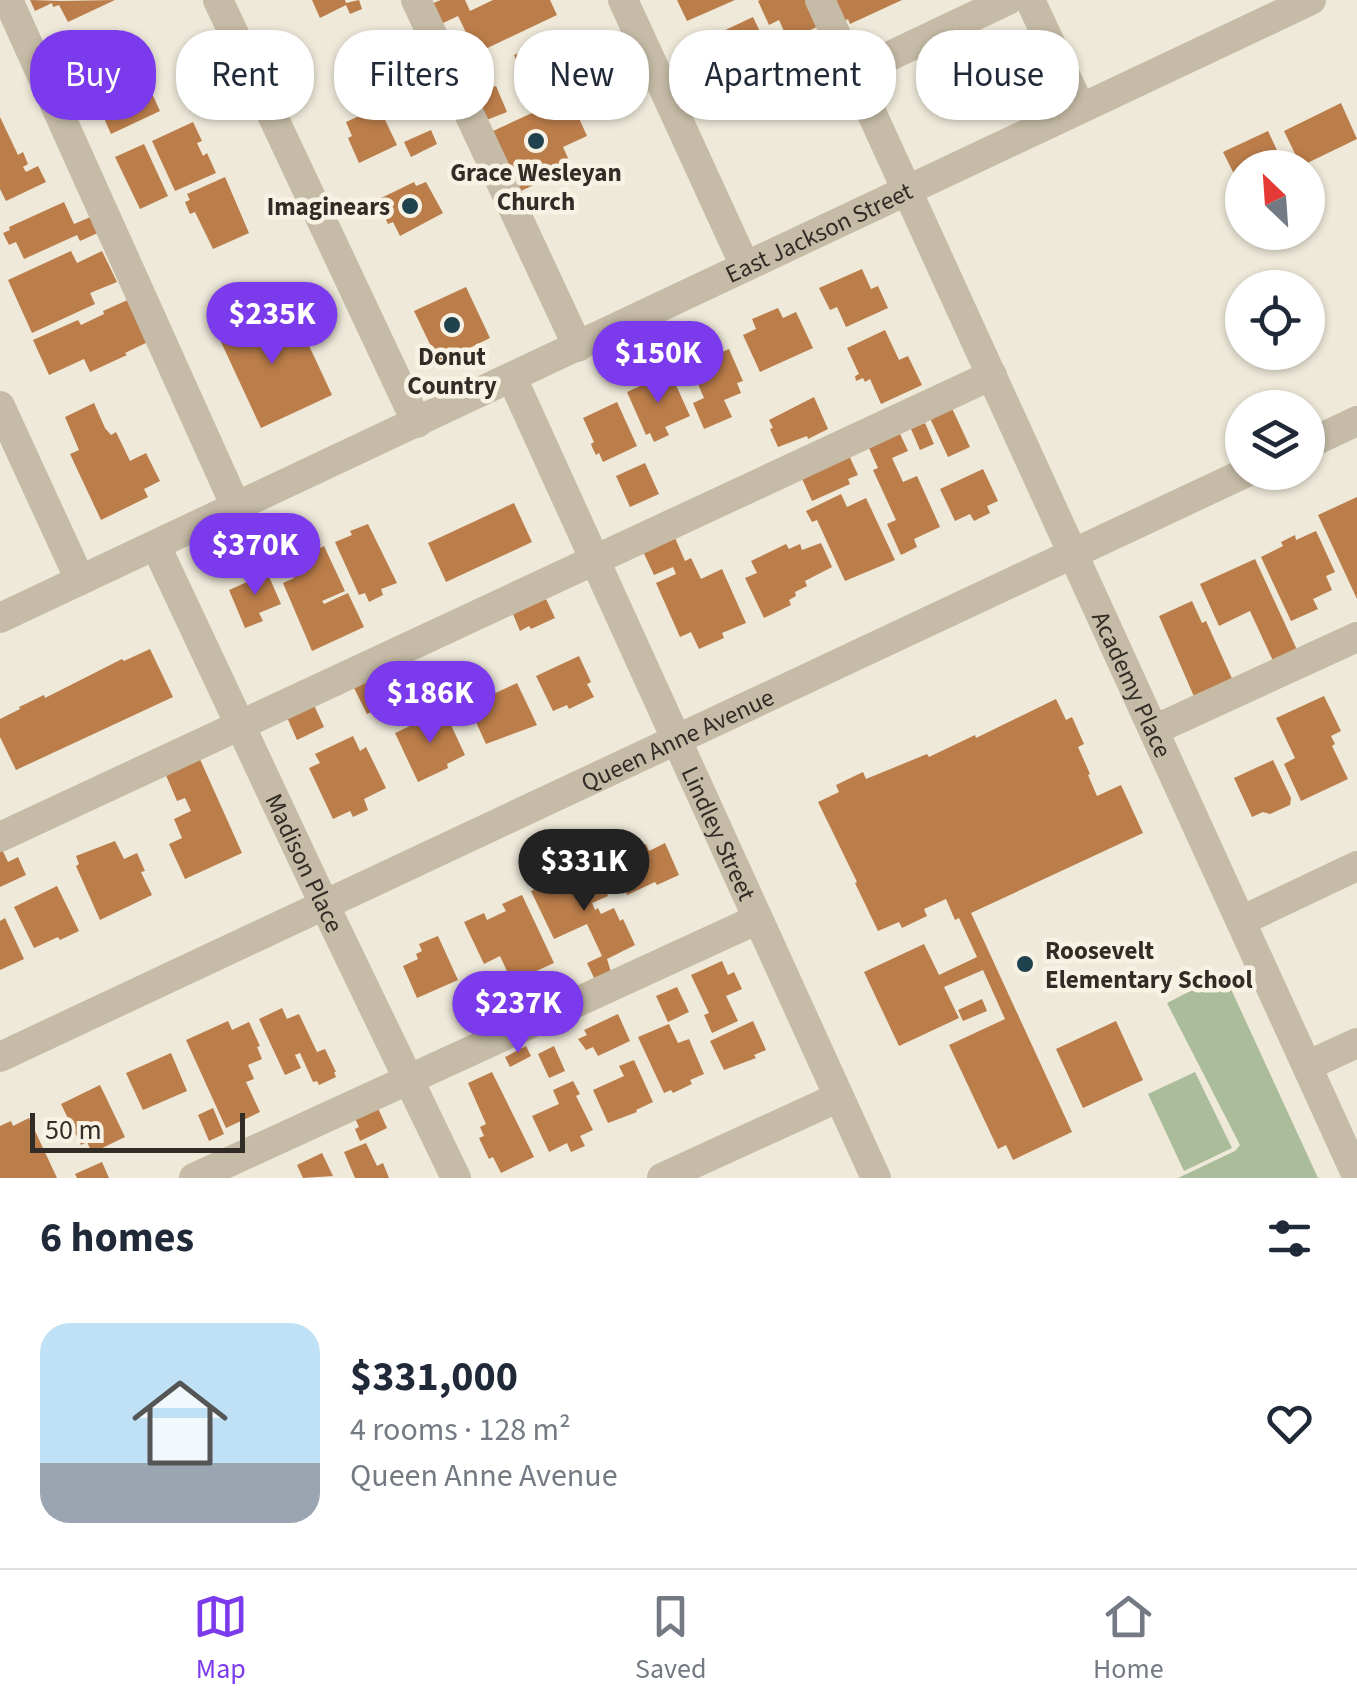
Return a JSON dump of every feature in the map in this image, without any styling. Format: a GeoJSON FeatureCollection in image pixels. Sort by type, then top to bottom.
{"type":"FeatureCollection","features":[{"type":"Feature","properties":{"kind":"street"},"geometry":{"type":"LineString","coordinates":[[8,0],[236,506]]}},
{"type":"Feature","properties":{"kind":"street"},"geometry":{"type":"LineString","coordinates":[[218,0],[416,423]]}},
{"type":"Feature","properties":{"kind":"street"},"geometry":{"type":"LineString","coordinates":[[416,0],[578,347]]}},
{"type":"Feature","properties":{"kind":"street"},"geometry":{"type":"LineString","coordinates":[[623,0],[745,266]]}},
{"type":"Feature","properties":{"kind":"street","name":"Academy Place"},"geometry":{"type":"LineString","coordinates":[[820,0],[834,30]]}},
{"type":"Feature","properties":{"kind":"street"},"geometry":{"type":"LineString","coordinates":[[896,53],[1008,0]]}},
{"type":"Feature","properties":{"kind":"street"},"geometry":{"type":"LineString","coordinates":[[1030,0],[1080,108]]}},
{"type":"Feature","properties":{"kind":"street","name":"East Jackson Street"},"geometry":{"type":"LineString","coordinates":[[0,618],[1311,0]]}},
{"type":"Feature","properties":{"kind":"street","name":"Academy Place"},"geometry":{"type":"LineString","coordinates":[[876,120],[1357,1176]]}},
{"type":"Feature","properties":{"kind":"street"},"geometry":{"type":"LineString","coordinates":[[0,837],[992,375]]}},
{"type":"Feature","properties":{"kind":"street","name":"Lindley Street"},"geometry":{"type":"LineString","coordinates":[[512,378],[876,1178]]}},
{"type":"Feature","properties":{"kind":"street"},"geometry":{"type":"LineString","coordinates":[[0,406],[80,580]]}},
{"type":"Feature","properties":{"kind":"street"},"geometry":{"type":"LineString","coordinates":[[1325,436],[1357,421]]}},
{"type":"Feature","properties":{"kind":"street","name":"Queen Anne Avenue"},"geometry":{"type":"LineString","coordinates":[[0,1057],[1225,482]]}},
{"type":"Feature","properties":{"kind":"street","name":"Madison Place"},"geometry":{"type":"LineString","coordinates":[[156,546],[456,1178]]}},
{"type":"Feature","properties":{"kind":"street"},"geometry":{"type":"LineString","coordinates":[[1154,730],[1357,636]]}},
{"type":"Feature","properties":{"kind":"street"},"geometry":{"type":"LineString","coordinates":[[1240,921],[1357,866]]}},
{"type":"Feature","properties":{"kind":"street"},"geometry":{"type":"LineString","coordinates":[[194,1178],[758,919]]}},
{"type":"Feature","properties":{"kind":"street"},"geometry":{"type":"LineString","coordinates":[[1307,1066],[1357,1043]]}},
{"type":"Feature","properties":{"kind":"street"},"geometry":{"type":"LineString","coordinates":[[662,1178],[839,1096]]}},
{"type":"Feature","properties":{"kind":"green space"},"geometry":{"type":"Polygon","coordinates":[[[1224,974],[1318,1178],[1178,1178],[1240,1145],[1167,1003],[1224,974]]]}},
{"type":"Feature","properties":{"kind":"green space"},"geometry":{"type":"Polygon","coordinates":[[[1195,1072],[1232,1148],[1184,1171],[1148,1094],[1195,1072]]]}},
{"type":"Feature","properties":{"kind":"building"},"geometry":{"type":"Polygon","coordinates":[[[30,0],[115,0],[68,22],[59,5],[53,7],[52,3],[35,11],[30,0]]]}},
{"type":"Feature","properties":{"kind":"building"},"geometry":{"type":"Polygon","coordinates":[[[312,0],[359,0],[362,9],[350,14],[346,5],[320,18],[312,0]]]}},
{"type":"Feature","properties":{"kind":"building"},"geometry":{"type":"Polygon","coordinates":[[[465,0],[470,11],[493,0],[550,0],[557,15],[525,30],[514,30],[514,35],[494,45],[494,30],[465,30],[458,16],[441,24],[431,4],[465,0]]]}},
{"type":"Feature","properties":{"kind":"building"},"geometry":{"type":"Polygon","coordinates":[[[677,0],[735,0],[687,21],[677,0]]]}},
{"type":"Feature","properties":{"kind":"building"},"geometry":{"type":"Polygon","coordinates":[[[805,0],[817,27],[784,30],[779,20],[769,25],[758,1],[805,0]]]}},
{"type":"Feature","properties":{"kind":"building"},"geometry":{"type":"Polygon","coordinates":[[[836,0],[902,0],[850,24],[836,0]]]}},
{"type":"Feature","properties":{"kind":"building"},"geometry":{"type":"Polygon","coordinates":[[[753,17],[759,30],[725,30],[753,17]]]}},
{"type":"Feature","properties":{"kind":"building"},"geometry":{"type":"Polygon","coordinates":[[[496,86],[507,112],[494,117],[494,87],[496,86]]]}},
{"type":"Feature","properties":{"kind":"building"},"geometry":{"type":"Polygon","coordinates":[[[1341,103],[1357,139],[1325,154],[1325,150],[1293,150],[1284,131],[1341,103]]]}},
{"type":"Feature","properties":{"kind":"building"},"geometry":{"type":"Polygon","coordinates":[[[0,117],[18,155],[23,152],[28,164],[23,167],[26,172],[38,166],[46,182],[6,201],[0,189],[0,117]]]}},
{"type":"Feature","properties":{"kind":"building"},"geometry":{"type":"Polygon","coordinates":[[[105,120],[141,120],[111,134],[105,120]]]}},
{"type":"Feature","properties":{"kind":"building"},"geometry":{"type":"Polygon","coordinates":[[[385,120],[397,145],[359,163],[346,122],[385,120]]]}},
{"type":"Feature","properties":{"kind":"building","name":"Grace Wesleyan Church"},"geometry":{"type":"Polygon","coordinates":[[[517,120],[580,120],[587,136],[563,147],[572,167],[521,191],[493,131],[517,120]]]}},
{"type":"Feature","properties":{"kind":"building"},"geometry":{"type":"Polygon","coordinates":[[[193,122],[202,141],[197,143],[203,156],[207,153],[216,173],[175,191],[152,141],[193,122]]]}},
{"type":"Feature","properties":{"kind":"building"},"geometry":{"type":"Polygon","coordinates":[[[431,130],[437,144],[411,157],[404,142],[431,130]]]}},
{"type":"Feature","properties":{"kind":"building"},"geometry":{"type":"Polygon","coordinates":[[[1268,131],[1277,150],[1227,150],[1268,131]]]}},
{"type":"Feature","properties":{"kind":"building"},"geometry":{"type":"Polygon","coordinates":[[[144,144],[168,196],[140,209],[115,157],[144,144]]]}},
{"type":"Feature","properties":{"kind":"building"},"geometry":{"type":"Polygon","coordinates":[[[225,177],[249,233],[213,249],[195,212],[190,214],[185,202],[190,200],[187,194],[225,177]]]}},
{"type":"Feature","properties":{"kind":"building","name":"Imaginears"},"geometry":{"type":"Polygon","coordinates":[[[414,182],[416,186],[426,182],[443,213],[400,236],[393,222],[388,224],[377,200],[414,182]]]}},
{"type":"Feature","properties":{"kind":"building"},"geometry":{"type":"Polygon","coordinates":[[[64,202],[74,224],[93,216],[100,232],[80,241],[77,235],[24,259],[16,242],[9,245],[3,233],[9,227],[64,202]]]}},
{"type":"Feature","properties":{"kind":"building"},"geometry":{"type":"Polygon","coordinates":[[[71,251],[77,263],[102,251],[117,282],[90,293],[95,304],[32,333],[8,280],[71,251]]]}},
{"type":"Feature","properties":{"kind":"building"},"geometry":{"type":"Polygon","coordinates":[[[862,269],[871,289],[878,286],[888,308],[846,327],[837,307],[830,310],[819,288],[862,269]]]}},
{"type":"Feature","properties":{"kind":"building","name":"Donut Country"},"geometry":{"type":"Polygon","coordinates":[[[466,287],[490,338],[439,363],[414,311],[466,287]]]}},
{"type":"Feature","properties":{"kind":"building"},"geometry":{"type":"Polygon","coordinates":[[[130,299],[150,341],[90,372],[84,359],[49,375],[33,340],[78,320],[81,325],[130,299]]]}},
{"type":"Feature","properties":{"kind":"building"},"geometry":{"type":"Polygon","coordinates":[[[269,304],[288,345],[305,337],[332,395],[261,428],[215,329],[269,304]]]}},
{"type":"Feature","properties":{"kind":"building"},"geometry":{"type":"Polygon","coordinates":[[[778,308],[783,318],[796,312],[813,348],[760,372],[743,335],[756,329],[752,319],[778,308]]]}},
{"type":"Feature","properties":{"kind":"building"},"geometry":{"type":"Polygon","coordinates":[[[885,330],[899,360],[908,356],[922,385],[881,404],[870,379],[856,381],[859,374],[847,348],[885,330]]]}},
{"type":"Feature","properties":{"kind":"building"},"geometry":{"type":"Polygon","coordinates":[[[729,349],[743,381],[737,383],[741,393],[724,400],[732,417],[704,429],[693,403],[704,398],[690,366],[703,359],[701,355],[729,349]]]}},
{"type":"Feature","properties":{"kind":"building"},"geometry":{"type":"Polygon","coordinates":[[[670,372],[690,416],[665,427],[669,435],[654,442],[650,433],[646,435],[627,392],[670,372]]]}},
{"type":"Feature","properties":{"kind":"building"},"geometry":{"type":"Polygon","coordinates":[[[814,397],[828,429],[778,447],[769,420],[814,397]]]}},
{"type":"Feature","properties":{"kind":"building"},"geometry":{"type":"Polygon","coordinates":[[[617,402],[637,446],[603,462],[593,449],[594,442],[583,418],[617,402]]]}},
{"type":"Feature","properties":{"kind":"building"},"geometry":{"type":"Polygon","coordinates":[[[94,403],[105,428],[111,435],[116,432],[130,461],[146,453],[160,481],[144,489],[148,497],[101,520],[70,454],[79,450],[65,417],[94,403]]]}},
{"type":"Feature","properties":{"kind":"building"},"geometry":{"type":"Polygon","coordinates":[[[951,406],[970,447],[948,457],[929,416],[951,406]]]}},
{"type":"Feature","properties":{"kind":"building"},"geometry":{"type":"Polygon","coordinates":[[[925,423],[934,444],[920,450],[911,429],[925,423]]]}},
{"type":"Feature","properties":{"kind":"building"},"geometry":{"type":"Polygon","coordinates":[[[900,434],[908,451],[892,458],[903,482],[917,476],[940,527],[914,539],[917,547],[901,555],[887,524],[896,520],[873,470],[878,468],[869,448],[900,434]]]}},
{"type":"Feature","properties":{"kind":"building"},"geometry":{"type":"Polygon","coordinates":[[[847,451],[858,475],[848,479],[850,484],[812,501],[799,472],[847,451]]]}},
{"type":"Feature","properties":{"kind":"building"},"geometry":{"type":"Polygon","coordinates":[[[645,463],[659,494],[630,507],[616,476],[645,463]]]}},
{"type":"Feature","properties":{"kind":"building"},"geometry":{"type":"Polygon","coordinates":[[[983,469],[998,501],[987,506],[990,513],[974,521],[970,514],[955,521],[940,489],[983,469]]]}},
{"type":"Feature","properties":{"kind":"building"},"geometry":{"type":"Polygon","coordinates":[[[841,494],[847,507],[866,498],[895,560],[845,581],[817,520],[812,522],[806,511],[841,494]]]}},
{"type":"Feature","properties":{"kind":"building"},"geometry":{"type":"Polygon","coordinates":[[[1357,497],[1357,599],[1318,515],[1357,497]]]}},
{"type":"Feature","properties":{"kind":"building"},"geometry":{"type":"Polygon","coordinates":[[[514,503],[532,542],[446,582],[428,543],[514,503]]]}},
{"type":"Feature","properties":{"kind":"building"},"geometry":{"type":"Polygon","coordinates":[[[368,524],[397,583],[381,589],[383,595],[369,602],[365,593],[359,595],[335,542],[368,524]]]}},
{"type":"Feature","properties":{"kind":"building"},"geometry":{"type":"Polygon","coordinates":[[[672,531],[685,561],[691,558],[701,579],[722,569],[746,623],[699,649],[691,632],[680,637],[656,583],[676,574],[673,567],[654,575],[640,545],[672,531]]]}},
{"type":"Feature","properties":{"kind":"building"},"geometry":{"type":"Polygon","coordinates":[[[1316,531],[1335,572],[1326,576],[1332,590],[1313,599],[1318,609],[1291,621],[1261,557],[1295,535],[1296,540],[1316,531]]]}},
{"type":"Feature","properties":{"kind":"building"},"geometry":{"type":"Polygon","coordinates":[[[821,543],[832,567],[805,581],[807,586],[789,600],[791,605],[764,618],[745,578],[757,573],[751,561],[786,544],[789,549],[800,544],[802,550],[821,543]]]}},
{"type":"Feature","properties":{"kind":"building"},"geometry":{"type":"Polygon","coordinates":[[[324,546],[345,591],[322,601],[324,604],[348,593],[364,627],[312,651],[283,583],[294,578],[287,563],[308,548],[310,553],[324,546]]]}},
{"type":"Feature","properties":{"kind":"building"},"geometry":{"type":"Polygon","coordinates":[[[1255,559],[1298,652],[1274,663],[1250,611],[1219,626],[1200,584],[1255,559]]]}},
{"type":"Feature","properties":{"kind":"building"},"geometry":{"type":"Polygon","coordinates":[[[267,572],[281,604],[259,613],[263,621],[245,628],[229,590],[247,582],[244,576],[267,572]]]}},
{"type":"Feature","properties":{"kind":"building"},"geometry":{"type":"Polygon","coordinates":[[[546,599],[555,618],[520,631],[513,614],[546,599]]]}},
{"type":"Feature","properties":{"kind":"building"},"geometry":{"type":"Polygon","coordinates":[[[1192,601],[1202,623],[1206,621],[1234,683],[1196,701],[1159,616],[1192,601]]]}},
{"type":"Feature","properties":{"kind":"building"},"geometry":{"type":"Polygon","coordinates":[[[150,649],[173,697],[16,770],[0,737],[0,719],[44,695],[45,698],[150,649]]]}},
{"type":"Feature","properties":{"kind":"building"},"geometry":{"type":"Polygon","coordinates":[[[579,656],[594,697],[569,709],[567,705],[553,711],[536,676],[579,656]]]}},
{"type":"Feature","properties":{"kind":"building"},"geometry":{"type":"Polygon","coordinates":[[[389,669],[402,698],[367,714],[353,686],[389,669]]]}},
{"type":"Feature","properties":{"kind":"building"},"geometry":{"type":"Polygon","coordinates":[[[460,675],[465,687],[481,679],[489,696],[517,683],[537,725],[486,744],[475,720],[479,717],[472,700],[449,710],[438,685],[460,675]]]}},
{"type":"Feature","properties":{"kind":"building"},"geometry":{"type":"Polygon","coordinates":[[[1324,696],[1341,731],[1331,736],[1335,744],[1332,746],[1348,779],[1301,801],[1284,764],[1295,758],[1276,718],[1324,696]]]}},
{"type":"Feature","properties":{"kind":"building","name":"Roosevelt Elementary School"},"geometry":{"type":"Polygon","coordinates":[[[1056,699],[1066,720],[1072,717],[1084,744],[1078,747],[1097,796],[1121,785],[1143,833],[971,913],[1072,1132],[1013,1160],[1006,1145],[998,1149],[949,1045],[1005,1019],[983,970],[944,987],[959,1018],[899,1046],[864,972],[924,944],[939,975],[977,957],[959,918],[955,920],[946,899],[924,909],[927,916],[902,928],[899,922],[878,931],[818,802],[839,792],[836,785],[863,772],[866,779],[927,754],[929,757],[1056,699]]]}},
{"type":"Feature","properties":{"kind":"building"},"geometry":{"type":"Polygon","coordinates":[[[313,703],[324,727],[297,740],[286,715],[313,703]]]}},
{"type":"Feature","properties":{"kind":"building"},"geometry":{"type":"Polygon","coordinates":[[[444,710],[465,755],[418,782],[395,733],[444,710]]]}},
{"type":"Feature","properties":{"kind":"building"},"geometry":{"type":"Polygon","coordinates":[[[353,736],[360,751],[366,747],[386,788],[364,799],[368,810],[353,817],[350,811],[333,819],[309,768],[320,763],[315,754],[353,736]]]}},
{"type":"Feature","properties":{"kind":"building"},"geometry":{"type":"Polygon","coordinates":[[[199,757],[242,853],[185,879],[169,844],[182,838],[174,819],[191,811],[185,798],[177,801],[165,773],[199,757]]]}},
{"type":"Feature","properties":{"kind":"building"},"geometry":{"type":"Polygon","coordinates":[[[1273,760],[1291,798],[1290,805],[1252,817],[1234,778],[1273,760]]]}},
{"type":"Feature","properties":{"kind":"building"},"geometry":{"type":"Polygon","coordinates":[[[115,841],[124,859],[137,853],[152,895],[100,920],[76,866],[76,856],[115,841]]]}},
{"type":"Feature","properties":{"kind":"building"},"geometry":{"type":"Polygon","coordinates":[[[636,843],[638,847],[646,844],[649,851],[665,843],[679,875],[627,895],[621,882],[611,886],[605,872],[614,867],[609,856],[636,843]]]}},
{"type":"Feature","properties":{"kind":"building"},"geometry":{"type":"Polygon","coordinates":[[[0,845],[8,862],[18,857],[26,875],[0,887],[0,845]]]}},
{"type":"Feature","properties":{"kind":"building"},"geometry":{"type":"Polygon","coordinates":[[[593,862],[608,896],[592,903],[595,910],[598,908],[601,914],[614,908],[635,945],[607,959],[611,972],[595,980],[587,963],[602,956],[587,924],[554,939],[531,891],[593,862]]]}},
{"type":"Feature","properties":{"kind":"building"},"geometry":{"type":"Polygon","coordinates":[[[57,886],[79,931],[34,948],[14,907],[57,886]]]}},
{"type":"Feature","properties":{"kind":"building"},"geometry":{"type":"Polygon","coordinates":[[[522,895],[554,963],[512,982],[500,956],[484,964],[464,922],[484,913],[487,920],[506,911],[502,904],[522,895]]]}},
{"type":"Feature","properties":{"kind":"building"},"geometry":{"type":"Polygon","coordinates":[[[5,918],[24,959],[0,970],[0,921],[5,918]]]}},
{"type":"Feature","properties":{"kind":"building"},"geometry":{"type":"Polygon","coordinates":[[[438,936],[458,980],[417,998],[403,966],[418,959],[416,954],[422,951],[419,944],[438,936]]]}},
{"type":"Feature","properties":{"kind":"building"},"geometry":{"type":"Polygon","coordinates":[[[722,961],[728,975],[734,972],[742,989],[726,996],[738,1021],[712,1033],[704,1015],[709,1013],[691,975],[722,961]]]}},
{"type":"Feature","properties":{"kind":"building"},"geometry":{"type":"Polygon","coordinates":[[[518,982],[531,1012],[474,1037],[465,1015],[474,1012],[468,998],[518,982]]]}},
{"type":"Feature","properties":{"kind":"building"},"geometry":{"type":"Polygon","coordinates":[[[677,987],[689,1012],[668,1022],[656,996],[677,987]]]}},
{"type":"Feature","properties":{"kind":"building"},"geometry":{"type":"Polygon","coordinates":[[[982,999],[987,1011],[963,1021],[958,1010],[982,999]]]}},
{"type":"Feature","properties":{"kind":"building"},"geometry":{"type":"Polygon","coordinates":[[[282,1008],[287,1019],[299,1014],[317,1052],[325,1049],[336,1077],[319,1085],[313,1082],[300,1053],[295,1055],[301,1068],[285,1075],[259,1019],[282,1008]]]}},
{"type":"Feature","properties":{"kind":"building"},"geometry":{"type":"Polygon","coordinates":[[[618,1014],[630,1041],[598,1056],[593,1047],[586,1050],[578,1039],[587,1035],[584,1030],[618,1014]]]}},
{"type":"Feature","properties":{"kind":"building"},"geometry":{"type":"Polygon","coordinates":[[[228,1021],[232,1030],[249,1022],[262,1059],[248,1065],[254,1079],[246,1082],[260,1112],[226,1128],[186,1040],[228,1021]]]}},
{"type":"Feature","properties":{"kind":"building"},"geometry":{"type":"Polygon","coordinates":[[[753,1021],[766,1050],[724,1070],[710,1041],[753,1021]]]}},
{"type":"Feature","properties":{"kind":"building"},"geometry":{"type":"Polygon","coordinates":[[[1116,1021],[1143,1080],[1083,1108],[1056,1049],[1116,1021]]]}},
{"type":"Feature","properties":{"kind":"building"},"geometry":{"type":"Polygon","coordinates":[[[669,1024],[678,1043],[689,1039],[704,1074],[690,1080],[692,1084],[664,1093],[638,1037],[669,1024]]]}},
{"type":"Feature","properties":{"kind":"building"},"geometry":{"type":"Polygon","coordinates":[[[526,1046],[531,1056],[510,1067],[505,1057],[526,1046]]]}},
{"type":"Feature","properties":{"kind":"building"},"geometry":{"type":"Polygon","coordinates":[[[554,1046],[565,1071],[549,1078],[538,1054],[554,1046]]]}},
{"type":"Feature","properties":{"kind":"building"},"geometry":{"type":"Polygon","coordinates":[[[171,1053],[187,1091],[143,1110],[126,1073],[171,1053]]]}},
{"type":"Feature","properties":{"kind":"building"},"geometry":{"type":"Polygon","coordinates":[[[634,1060],[653,1102],[608,1123],[593,1090],[624,1076],[619,1066],[634,1060]]]}},
{"type":"Feature","properties":{"kind":"building"},"geometry":{"type":"Polygon","coordinates":[[[492,1072],[534,1157],[501,1173],[479,1138],[484,1136],[480,1127],[486,1124],[468,1083],[492,1072]]]}},
{"type":"Feature","properties":{"kind":"building"},"geometry":{"type":"Polygon","coordinates":[[[573,1081],[593,1130],[580,1136],[585,1146],[571,1152],[567,1143],[549,1152],[532,1116],[559,1104],[553,1090],[573,1081]]]}},
{"type":"Feature","properties":{"kind":"building"},"geometry":{"type":"Polygon","coordinates":[[[100,1085],[125,1137],[92,1153],[87,1142],[81,1145],[61,1104],[100,1085]]]}},
{"type":"Feature","properties":{"kind":"building"},"geometry":{"type":"Polygon","coordinates":[[[377,1106],[387,1128],[360,1141],[354,1116],[377,1106]]]}},
{"type":"Feature","properties":{"kind":"building"},"geometry":{"type":"Polygon","coordinates":[[[213,1108],[224,1134],[209,1141],[198,1115],[213,1108]]]}},
{"type":"Feature","properties":{"kind":"building"},"geometry":{"type":"Polygon","coordinates":[[[29,1118],[57,1178],[0,1178],[0,1126],[11,1121],[13,1126],[29,1118]]]}},
{"type":"Feature","properties":{"kind":"building"},"geometry":{"type":"Polygon","coordinates":[[[366,1143],[377,1166],[383,1163],[389,1178],[355,1178],[344,1152],[366,1143]]]}},
{"type":"Feature","properties":{"kind":"building"},"geometry":{"type":"Polygon","coordinates":[[[322,1153],[333,1176],[303,1178],[297,1165],[322,1153]]]}},
{"type":"Feature","properties":{"kind":"building"},"geometry":{"type":"Polygon","coordinates":[[[102,1162],[109,1178],[77,1178],[75,1174],[102,1162]]]}},
{"type":"Feature","properties":{"kind":"place","name":"Grace Wesleyan Church"},"geometry":{"type":"Point","coordinates":[536,141]}},
{"type":"Feature","properties":{"kind":"place","name":"Imaginears"},"geometry":{"type":"Point","coordinates":[410,206]}},
{"type":"Feature","properties":{"kind":"place","name":"Donut Country"},"geometry":{"type":"Point","coordinates":[452,325]}},
{"type":"Feature","properties":{"kind":"place","name":"Roosevelt Elementary School"},"geometry":{"type":"Point","coordinates":[1025,964]}}]}
